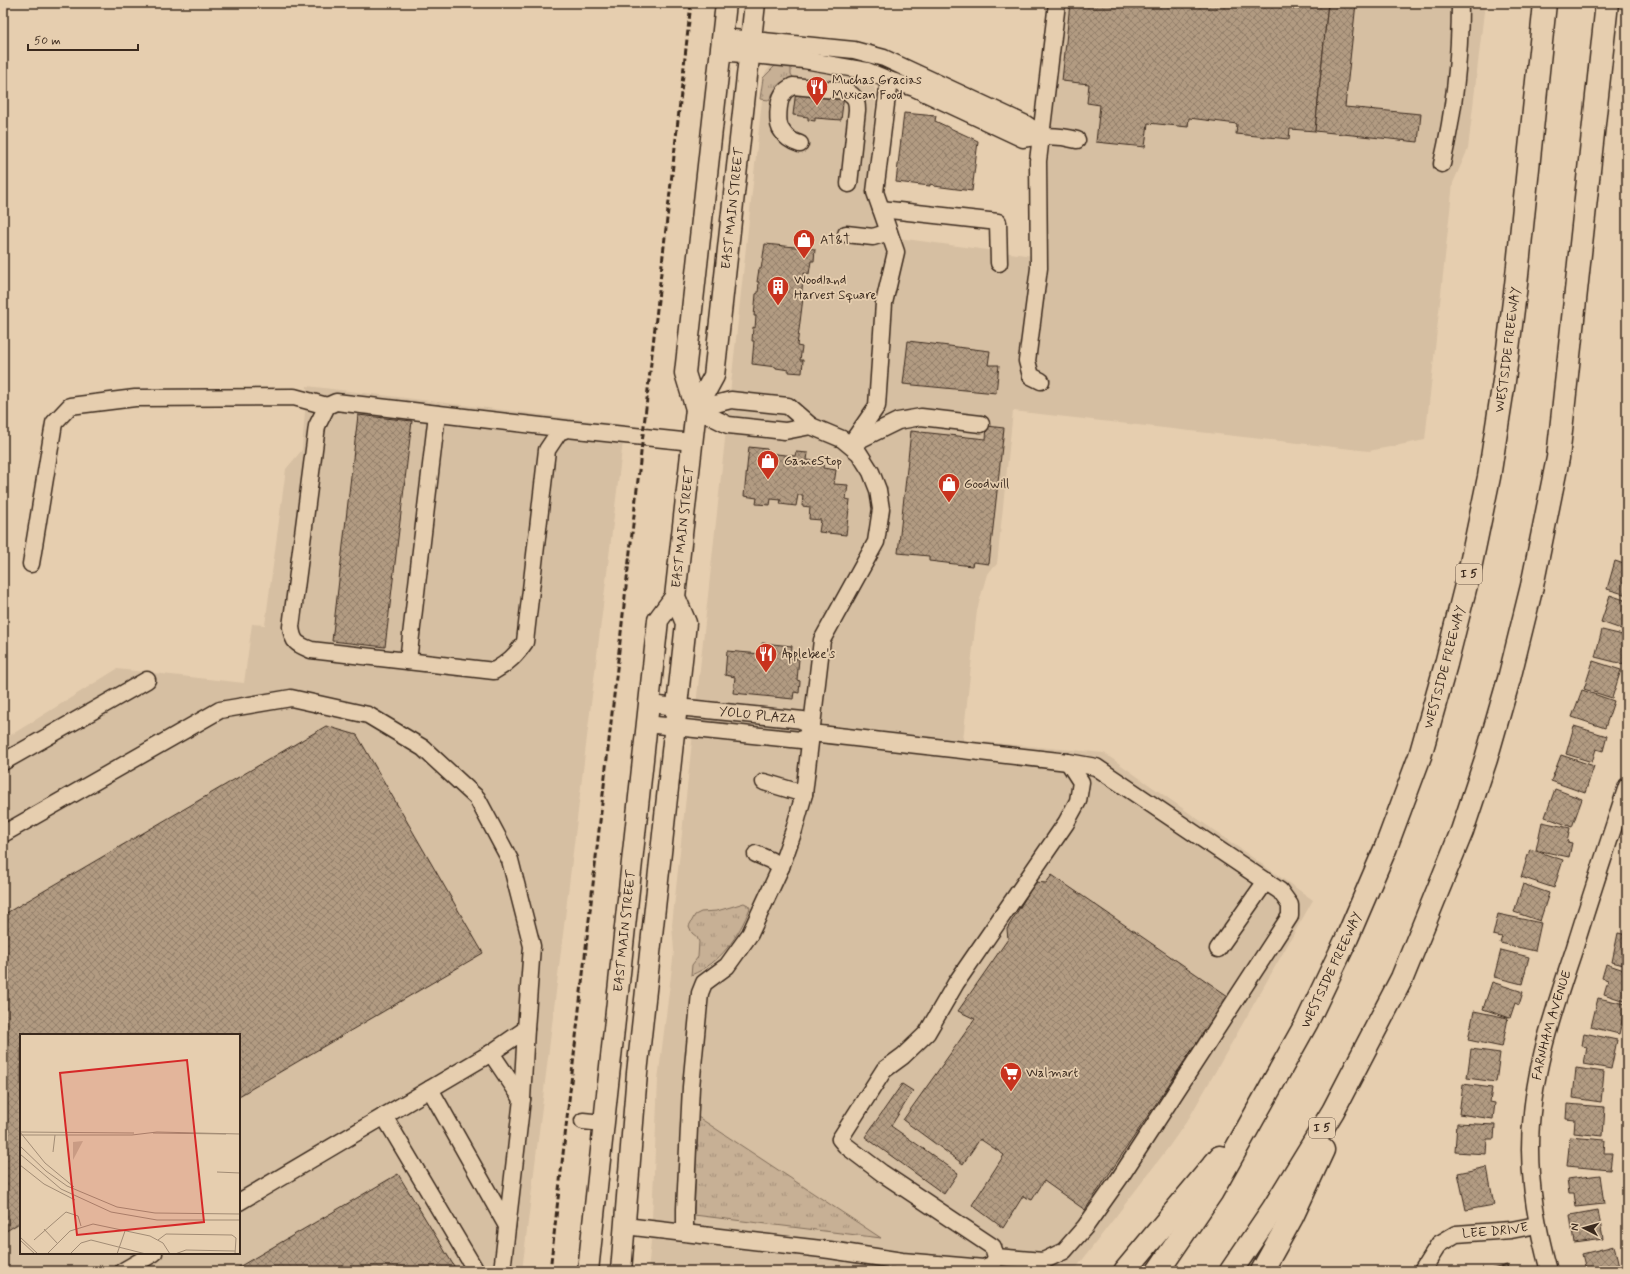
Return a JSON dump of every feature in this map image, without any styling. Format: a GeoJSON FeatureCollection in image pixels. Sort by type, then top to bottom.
{"type":"FeatureCollection","features":[{"type":"Feature","properties":{"kind":"highway","name":"WESTSIDE FREEWAY"},"geometry":{"type":"LineString","coordinates":[[1158,1271],[1212,1192],[1260,1108],[1310,1015],[1347,938],[1386,848],[1420,756],[1446,664],[1469,572],[1488,485],[1504,382],[1516,285],[1545,3]]}},
{"type":"Feature","properties":{"kind":"highway","name":"I 5"},"geometry":{"type":"LineString","coordinates":[[1232,1271],[1273,1209],[1332,1111],[1402,978],[1457,845],[1474,795],[1509,679],[1532,586],[1558,458],[1607,3]]}},
{"type":"Feature","properties":{"kind":"highway"},"geometry":{"type":"LineString","coordinates":[[1262,1271],[1292,1217],[1402,978]]}},
{"type":"Feature","properties":{"kind":"highway"},"geometry":{"type":"LineString","coordinates":[[1125,1271],[1260,1108]]}},
{"type":"Feature","properties":{"kind":"main road","name":"EAST MAIN STREET"},"geometry":{"type":"LineString","coordinates":[[696,409],[685,373],[726,3]]}},
{"type":"Feature","properties":{"kind":"main road","name":"EAST MAIN STREET"},"geometry":{"type":"LineString","coordinates":[[621,1271],[637,1073],[686,623],[675,597],[696,409],[714,376],[755,3]]}},
{"type":"Feature","properties":{"kind":"main road","name":"EAST MAIN STREET"},"geometry":{"type":"LineString","coordinates":[[588,1271],[658,620],[675,597]]}},
{"type":"Feature","properties":{"kind":"street"},"geometry":{"type":"LineString","coordinates":[[1041,381],[1031,376],[1027,361],[1039,268],[1038,176],[1057,3]]}},
{"type":"Feature","properties":{"kind":"street"},"geometry":{"type":"LineString","coordinates":[[1442,164],[1450,126],[1460,34],[1460,3]]}},
{"type":"Feature","properties":{"kind":"street"},"geometry":{"type":"LineString","coordinates":[[722,44],[751,47],[854,50],[884,58],[1026,124],[1042,135]]}},
{"type":"Feature","properties":{"kind":"street"},"geometry":{"type":"LineString","coordinates":[[751,47],[804,60],[856,68],[914,88],[1023,139],[1042,135],[1077,140]]}},
{"type":"Feature","properties":{"kind":"street"},"geometry":{"type":"LineString","coordinates":[[850,445],[877,406],[884,303],[896,252],[875,192],[889,80]]}},
{"type":"Feature","properties":{"kind":"street"},"geometry":{"type":"LineString","coordinates":[[800,144],[793,142],[785,135],[781,130],[779,123],[780,103],[782,95],[786,90],[793,86],[846,91],[854,97],[857,102],[857,110],[848,184]]}},
{"type":"Feature","properties":{"kind":"street"},"geometry":{"type":"LineString","coordinates":[[881,209],[998,222],[999,263]]}},
{"type":"Feature","properties":{"kind":"street"},"geometry":{"type":"LineString","coordinates":[[846,234],[873,236],[889,232]]}},
{"type":"Feature","properties":{"kind":"street"},"geometry":{"type":"LineString","coordinates":[[31,564],[54,423],[70,406],[135,398],[294,397],[327,406]]}},
{"type":"Feature","properties":{"kind":"street"},"geometry":{"type":"LineString","coordinates":[[686,1232],[685,1209],[691,1087],[700,993],[704,983],[727,966],[750,934],[781,867],[794,830],[804,794],[822,640],[875,544],[881,509],[878,490],[871,472],[859,453],[842,439],[811,426],[788,406],[731,400],[696,409]]}},
{"type":"Feature","properties":{"kind":"street"},"geometry":{"type":"LineString","coordinates":[[567,429],[559,432],[547,450],[525,642],[517,654],[506,664],[494,671],[311,650],[299,645],[293,639],[291,628],[316,426],[327,406],[336,402],[692,442]]}},
{"type":"Feature","properties":{"kind":"street"},"geometry":{"type":"LineString","coordinates":[[696,409],[728,425],[785,431],[811,426]]}},
{"type":"Feature","properties":{"kind":"street"},"geometry":{"type":"LineString","coordinates":[[408,661],[437,414]]}},
{"type":"Feature","properties":{"kind":"street"},"geometry":{"type":"LineString","coordinates":[[850,445],[898,421],[921,416],[981,424]]}},
{"type":"Feature","properties":{"kind":"street"},"geometry":{"type":"LineString","coordinates":[[3,762],[147,680]]}},
{"type":"Feature","properties":{"kind":"street"},"geometry":{"type":"LineString","coordinates":[[3,834],[220,710],[291,698],[368,715],[423,748],[476,798],[510,860],[532,946],[522,1099],[502,1271]]}},
{"type":"Feature","properties":{"kind":"street","name":"YOLO PLAZA"},"geometry":{"type":"LineString","coordinates":[[646,724],[801,740],[811,733],[803,720],[649,704]]}},
{"type":"Feature","properties":{"kind":"street"},"geometry":{"type":"LineString","coordinates":[[811,733],[1068,762],[1096,767],[1266,881],[1280,891],[1290,905],[1290,916],[1119,1178],[1089,1221],[1064,1251],[1043,1261],[996,1257]]}},
{"type":"Feature","properties":{"kind":"street"},"geometry":{"type":"LineString","coordinates":[[625,1226],[830,1250],[902,1261],[984,1268],[993,1264],[996,1257],[993,1247],[882,1173],[845,1145],[840,1139],[884,1070],[903,1056],[927,1033],[956,983],[1066,823],[1078,801],[1081,782],[1068,762]]}},
{"type":"Feature","properties":{"kind":"street"},"geometry":{"type":"LineString","coordinates":[[764,782],[804,794]]}},
{"type":"Feature","properties":{"kind":"street","name":"FARNHAM AVENUE"},"geometry":{"type":"LineString","coordinates":[[1549,1271],[1537,1225],[1530,1176],[1531,1122],[1536,1078],[1556,1003],[1627,786]]}},
{"type":"Feature","properties":{"kind":"street"},"geometry":{"type":"LineString","coordinates":[[756,854],[781,867]]}},
{"type":"Feature","properties":{"kind":"street"},"geometry":{"type":"LineString","coordinates":[[1218,949],[1266,881]]}},
{"type":"Feature","properties":{"kind":"street"},"geometry":{"type":"LineString","coordinates":[[240,1201],[492,1053],[526,1028]]}},
{"type":"Feature","properties":{"kind":"street"},"geometry":{"type":"LineString","coordinates":[[492,1053],[522,1099]]}},
{"type":"Feature","properties":{"kind":"street"},"geometry":{"type":"LineString","coordinates":[[430,1089],[507,1226]]}},
{"type":"Feature","properties":{"kind":"street"},"geometry":{"type":"LineString","coordinates":[[384,1116],[476,1271]]}},
{"type":"Feature","properties":{"kind":"street"},"geometry":{"type":"LineString","coordinates":[[583,1121],[603,1123]]}},
{"type":"Feature","properties":{"kind":"street","name":"LEE DRIVE"},"geometry":{"type":"LineString","coordinates":[[1422,1271],[1439,1244],[1456,1234],[1511,1230],[1537,1225]]}},
{"type":"Feature","properties":{"kind":"street"},"geometry":{"type":"LineString","coordinates":[[123,1271],[152,1254]]}},
{"type":"Feature","properties":{"kind":"shaded area"},"geometry":{"type":"Polygon","coordinates":[[[1065,3],[1485,3],[1468,149],[1453,183],[1425,440],[1369,451],[1013,411],[997,564],[987,574],[977,610],[963,740],[1104,753],[1313,900],[1189,1118],[1168,1148],[1074,1271],[648,1271],[651,1241],[658,1080],[674,951],[672,925],[765,73],[775,61],[804,64],[829,74],[860,79],[874,86],[876,95],[868,179],[898,238],[1048,258],[1048,162],[1065,3]]]}},
{"type":"Feature","properties":{"kind":"shaded area"},"geometry":{"type":"Polygon","coordinates":[[[307,386],[625,425],[522,1271],[3,1271],[3,740],[117,669],[244,683],[252,624],[265,625],[286,469],[302,450],[307,386]]]}},
{"type":"Feature","properties":{"kind":"green space"},"geometry":{"type":"Polygon","coordinates":[[[775,66],[791,67],[791,74],[794,79],[784,81],[778,85],[769,100],[760,99],[763,78],[775,66]]]}},
{"type":"Feature","properties":{"kind":"green space"},"geometry":{"type":"Polygon","coordinates":[[[744,903],[750,908],[734,939],[720,956],[711,964],[691,975],[692,965],[698,957],[699,942],[689,926],[695,915],[701,912],[717,911],[744,903]]]}},
{"type":"Feature","properties":{"kind":"green space"},"geometry":{"type":"Polygon","coordinates":[[[698,1117],[881,1238],[694,1215],[698,1117]]]}},
{"type":"Feature","properties":{"kind":"building"},"geometry":{"type":"Polygon","coordinates":[[[1070,3],[1328,3],[1315,131],[1290,129],[1289,139],[1236,134],[1237,124],[1189,118],[1188,127],[1148,123],[1145,147],[1096,142],[1100,105],[1087,103],[1089,84],[1062,81],[1070,3]]]}},
{"type":"Feature","properties":{"kind":"building"},"geometry":{"type":"Polygon","coordinates":[[[1328,3],[1356,3],[1345,107],[1421,114],[1418,142],[1315,131],[1328,3]]]}},
{"type":"Feature","properties":{"kind":"building"},"geometry":{"type":"Polygon","coordinates":[[[796,90],[844,95],[841,120],[815,118],[815,121],[808,120],[808,117],[793,115],[796,90]]]}},
{"type":"Feature","properties":{"kind":"building"},"geometry":{"type":"Polygon","coordinates":[[[904,113],[936,116],[935,121],[978,141],[972,191],[934,186],[930,184],[930,186],[896,182],[904,113]]]}},
{"type":"Feature","properties":{"kind":"building","name":"Woodland Harvest Square"},"geometry":{"type":"Polygon","coordinates":[[[765,244],[815,249],[814,261],[811,261],[809,274],[804,273],[801,297],[803,298],[797,346],[802,347],[800,360],[803,360],[802,373],[789,372],[789,370],[776,367],[752,364],[754,341],[752,341],[753,327],[755,328],[756,316],[754,316],[756,294],[758,293],[759,282],[757,282],[759,269],[761,269],[765,244]]]}},
{"type":"Feature","properties":{"kind":"building"},"geometry":{"type":"Polygon","coordinates":[[[908,341],[990,351],[988,365],[999,365],[996,393],[903,384],[908,341]]]}},
{"type":"Feature","properties":{"kind":"building"},"geometry":{"type":"Polygon","coordinates":[[[358,415],[412,421],[385,647],[332,641],[358,415]]]}},
{"type":"Feature","properties":{"kind":"building"},"geometry":{"type":"Polygon","coordinates":[[[987,426],[1004,428],[989,564],[973,562],[972,566],[929,561],[929,556],[898,553],[911,431],[986,439],[987,426]]]}},
{"type":"Feature","properties":{"kind":"building"},"geometry":{"type":"Polygon","coordinates":[[[749,447],[767,449],[767,453],[795,456],[796,452],[808,453],[807,460],[824,462],[823,468],[836,470],[834,484],[848,485],[846,499],[850,500],[846,535],[819,532],[821,520],[809,519],[810,507],[802,506],[803,495],[798,495],[796,506],[780,504],[781,500],[771,499],[770,505],[756,504],[757,498],[744,496],[749,447]]]}},
{"type":"Feature","properties":{"kind":"building"},"geometry":{"type":"Polygon","coordinates":[[[1615,561],[1627,565],[1627,595],[1607,589],[1615,561]]]}},
{"type":"Feature","properties":{"kind":"building"},"geometry":{"type":"Polygon","coordinates":[[[1610,595],[1627,601],[1627,631],[1601,622],[1610,595]]]}},
{"type":"Feature","properties":{"kind":"building"},"geometry":{"type":"Polygon","coordinates":[[[1602,630],[1627,636],[1627,665],[1595,657],[1602,630]]]}},
{"type":"Feature","properties":{"kind":"building"},"geometry":{"type":"Polygon","coordinates":[[[762,643],[792,646],[791,658],[799,659],[797,680],[800,681],[799,693],[794,692],[793,699],[733,693],[735,677],[725,675],[727,651],[761,654],[762,643]]]}},
{"type":"Feature","properties":{"kind":"building"},"geometry":{"type":"Polygon","coordinates":[[[1593,661],[1621,670],[1612,698],[1584,689],[1593,661]]]}},
{"type":"Feature","properties":{"kind":"building"},"geometry":{"type":"Polygon","coordinates":[[[1582,690],[1614,701],[1605,728],[1572,717],[1582,690]]]}},
{"type":"Feature","properties":{"kind":"building"},"geometry":{"type":"Polygon","coordinates":[[[326,726],[357,735],[483,953],[240,1095],[240,1034],[20,1034],[20,1223],[3,1233],[3,915],[326,726]]]}},
{"type":"Feature","properties":{"kind":"building"},"geometry":{"type":"Polygon","coordinates":[[[1574,726],[1607,736],[1603,751],[1596,749],[1592,762],[1566,754],[1574,726]]]}},
{"type":"Feature","properties":{"kind":"building"},"geometry":{"type":"Polygon","coordinates":[[[1561,755],[1594,766],[1585,793],[1551,781],[1561,755]]]}},
{"type":"Feature","properties":{"kind":"building"},"geometry":{"type":"Polygon","coordinates":[[[1555,789],[1582,799],[1572,827],[1545,817],[1555,789]]]}},
{"type":"Feature","properties":{"kind":"building"},"geometry":{"type":"Polygon","coordinates":[[[1542,822],[1570,828],[1567,842],[1572,843],[1569,857],[1536,850],[1542,822]]]}},
{"type":"Feature","properties":{"kind":"building"},"geometry":{"type":"Polygon","coordinates":[[[1530,849],[1563,860],[1554,888],[1521,877],[1530,849]]]}},
{"type":"Feature","properties":{"kind":"building"},"geometry":{"type":"Polygon","coordinates":[[[1052,875],[1228,996],[1085,1210],[1044,1181],[1032,1200],[1023,1196],[1003,1228],[972,1205],[1004,1155],[980,1139],[963,1164],[903,1120],[975,1019],[958,1011],[1008,939],[1007,929],[1035,882],[1046,883],[1052,875]]]}},
{"type":"Feature","properties":{"kind":"building"},"geometry":{"type":"Polygon","coordinates":[[[1523,884],[1549,893],[1540,921],[1514,912],[1523,884]]]}},
{"type":"Feature","properties":{"kind":"building"},"geometry":{"type":"Polygon","coordinates":[[[1498,914],[1541,923],[1535,951],[1500,943],[1502,937],[1493,935],[1498,914]]]}},
{"type":"Feature","properties":{"kind":"building"},"geometry":{"type":"Polygon","coordinates":[[[1618,933],[1627,935],[1627,966],[1612,962],[1618,933]]]}},
{"type":"Feature","properties":{"kind":"building"},"geometry":{"type":"Polygon","coordinates":[[[1501,950],[1529,957],[1522,984],[1494,977],[1501,950]]]}},
{"type":"Feature","properties":{"kind":"building"},"geometry":{"type":"Polygon","coordinates":[[[1606,964],[1627,971],[1627,1002],[1604,994],[1608,980],[1602,978],[1606,964]]]}},
{"type":"Feature","properties":{"kind":"building"},"geometry":{"type":"Polygon","coordinates":[[[1492,982],[1523,992],[1519,1005],[1515,1003],[1510,1018],[1483,1009],[1492,982]]]}},
{"type":"Feature","properties":{"kind":"building"},"geometry":{"type":"Polygon","coordinates":[[[1598,998],[1626,1004],[1619,1034],[1591,1027],[1598,998]]]}},
{"type":"Feature","properties":{"kind":"building"},"geometry":{"type":"Polygon","coordinates":[[[1474,1011],[1508,1018],[1502,1047],[1468,1040],[1474,1011]]]}},
{"type":"Feature","properties":{"kind":"building"},"geometry":{"type":"Polygon","coordinates":[[[1584,1033],[1617,1040],[1611,1069],[1584,1064],[1587,1047],[1582,1046],[1584,1033]]]}},
{"type":"Feature","properties":{"kind":"building"},"geometry":{"type":"Polygon","coordinates":[[[1471,1049],[1500,1053],[1496,1082],[1467,1078],[1471,1049]]]}},
{"type":"Feature","properties":{"kind":"building"},"geometry":{"type":"Polygon","coordinates":[[[1576,1068],[1604,1072],[1601,1102],[1573,1098],[1576,1068]]]}},
{"type":"Feature","properties":{"kind":"building"},"geometry":{"type":"Polygon","coordinates":[[[902,1084],[913,1091],[891,1126],[958,1173],[944,1194],[865,1137],[902,1084]]]}},
{"type":"Feature","properties":{"kind":"building"},"geometry":{"type":"Polygon","coordinates":[[[1463,1084],[1492,1088],[1490,1102],[1495,1103],[1493,1119],[1459,1114],[1463,1084]]]}},
{"type":"Feature","properties":{"kind":"building"},"geometry":{"type":"Polygon","coordinates":[[[1567,1104],[1605,1107],[1603,1136],[1574,1133],[1575,1120],[1566,1119],[1567,1104]]]}},
{"type":"Feature","properties":{"kind":"building"},"geometry":{"type":"Polygon","coordinates":[[[1457,1123],[1495,1125],[1494,1139],[1487,1139],[1486,1154],[1455,1152],[1457,1123]]]}},
{"type":"Feature","properties":{"kind":"building"},"geometry":{"type":"Polygon","coordinates":[[[1570,1137],[1605,1140],[1604,1153],[1612,1153],[1610,1170],[1567,1166],[1570,1137]]]}},
{"type":"Feature","properties":{"kind":"building"},"geometry":{"type":"Polygon","coordinates":[[[1487,1167],[1494,1205],[1466,1210],[1458,1173],[1487,1167]]]}},
{"type":"Feature","properties":{"kind":"building"},"geometry":{"type":"Polygon","coordinates":[[[398,1174],[457,1271],[232,1271],[398,1174]]]}},
{"type":"Feature","properties":{"kind":"building"},"geometry":{"type":"Polygon","coordinates":[[[1600,1175],[1604,1204],[1576,1207],[1574,1193],[1569,1193],[1567,1179],[1600,1175]]]}},
{"type":"Feature","properties":{"kind":"building"},"geometry":{"type":"Polygon","coordinates":[[[1598,1210],[1603,1239],[1574,1243],[1570,1215],[1598,1210]]]}},
{"type":"Feature","properties":{"kind":"building"},"geometry":{"type":"Polygon","coordinates":[[[1614,1246],[1620,1271],[1593,1271],[1592,1268],[1586,1270],[1582,1254],[1614,1246]]]}},
{"type":"Feature","properties":{"kind":"building"},"geometry":{"type":"Polygon","coordinates":[[[1507,1265],[1509,1271],[1485,1271],[1507,1265]]]}},
{"type":"Feature","properties":{"kind":"railway"},"geometry":{"type":"LineString","coordinates":[[550,1271],[691,3]]}},
{"type":"Feature","properties":{"kind":"place","name":"Muchas Gracias Mexican Food"},"geometry":{"type":"Point","coordinates":[817,106]}},
{"type":"Feature","properties":{"kind":"place","name":"AT&T"},"geometry":{"type":"Point","coordinates":[804,260]}},
{"type":"Feature","properties":{"kind":"place","name":"Woodland Harvest Square"},"geometry":{"type":"Point","coordinates":[778,306]}},
{"type":"Feature","properties":{"kind":"place","name":"GameStop"},"geometry":{"type":"Point","coordinates":[768,480]}},
{"type":"Feature","properties":{"kind":"place","name":"Goodwill"},"geometry":{"type":"Point","coordinates":[949,504]}},
{"type":"Feature","properties":{"kind":"place","name":"Applebee's"},"geometry":{"type":"Point","coordinates":[766,674]}},
{"type":"Feature","properties":{"kind":"place","name":"Walmart"},"geometry":{"type":"Point","coordinates":[1011,1092]}}]}
